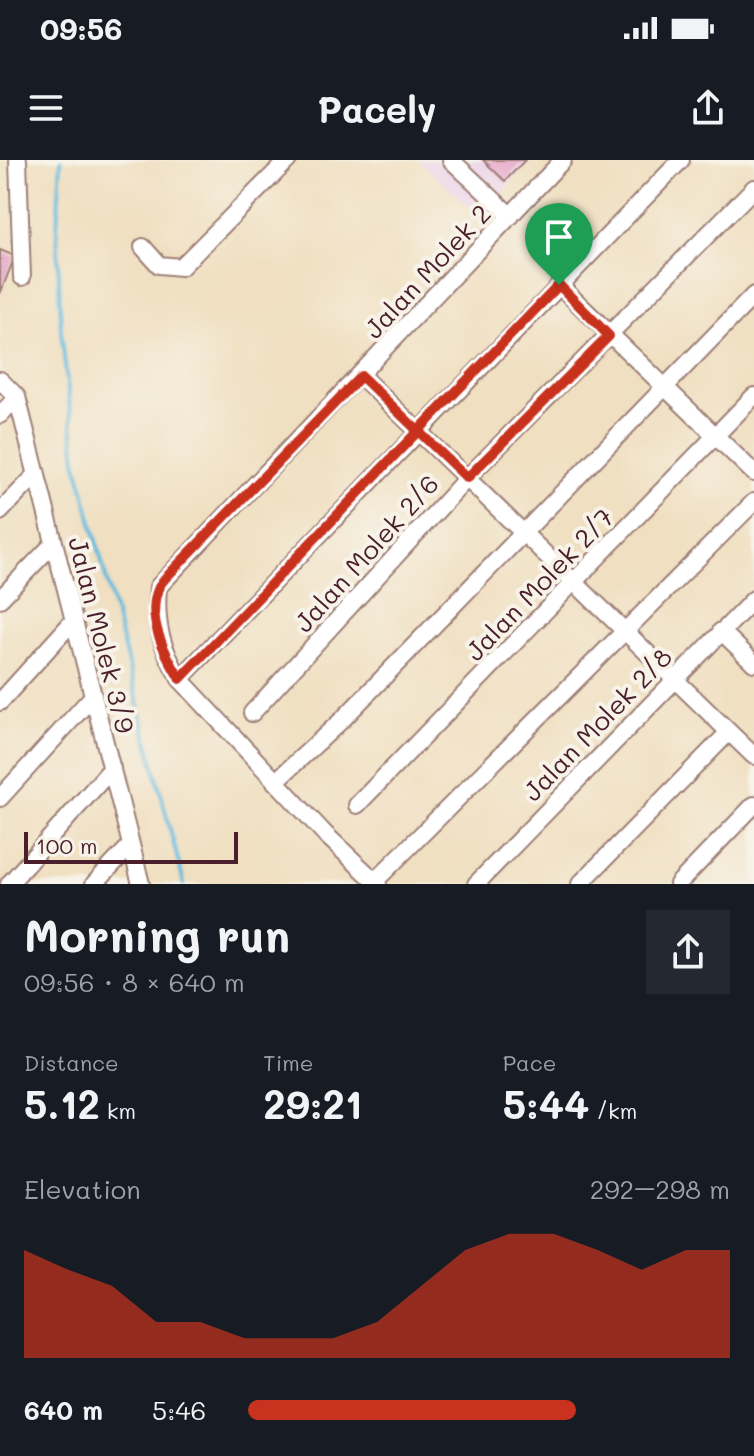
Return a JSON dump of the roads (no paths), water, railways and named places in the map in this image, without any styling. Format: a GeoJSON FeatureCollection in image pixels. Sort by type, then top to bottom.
{"type":"FeatureCollection","features":[{"type":"Feature","properties":{"kind":"street"},"geometry":{"type":"LineString","coordinates":[[18,160],[22,277]]}},
{"type":"Feature","properties":{"kind":"street"},"geometry":{"type":"LineString","coordinates":[[143,247],[159,265],[181,267],[288,160]]}},
{"type":"Feature","properties":{"kind":"street"},"geometry":{"type":"LineString","coordinates":[[451,160],[511,216]]}},
{"type":"Feature","properties":{"kind":"street","name":"Jalan Molek 2"},"geometry":{"type":"LineString","coordinates":[[377,882],[275,782],[180,679],[162,650],[155,619],[158,587],[563,160]]}},
{"type":"Feature","properties":{"kind":"street"},"geometry":{"type":"LineString","coordinates":[[180,679],[681,160]]}},
{"type":"Feature","properties":{"kind":"street","name":"Jalan Molek 2/6"},"geometry":{"type":"LineString","coordinates":[[252,713],[467,478],[754,188]]}},
{"type":"Feature","properties":{"kind":"street"},"geometry":{"type":"LineString","coordinates":[[559,285],[754,473]]}},
{"type":"Feature","properties":{"kind":"street"},"geometry":{"type":"LineString","coordinates":[[275,782],[343,719],[754,295]]}},
{"type":"Feature","properties":{"kind":"street"},"geometry":{"type":"LineString","coordinates":[[361,376],[754,756]]}},
{"type":"Feature","properties":{"kind":"street"},"geometry":{"type":"LineString","coordinates":[[0,380],[17,397],[0,415]]}},
{"type":"Feature","properties":{"kind":"street","name":"Jalan Molek 2/7"},"geometry":{"type":"LineString","coordinates":[[357,805],[754,396]]}},
{"type":"Feature","properties":{"kind":"street","name":"Jalan Molek 3/9"},"geometry":{"type":"LineString","coordinates":[[17,397],[141,884]]}},
{"type":"Feature","properties":{"kind":"street"},"geometry":{"type":"LineString","coordinates":[[0,512],[37,474]]}},
{"type":"Feature","properties":{"kind":"street"},"geometry":{"type":"LineString","coordinates":[[377,882],[754,502]]}},
{"type":"Feature","properties":{"kind":"street"},"geometry":{"type":"LineString","coordinates":[[0,599],[54,543]]}},
{"type":"Feature","properties":{"kind":"street","name":"Jalan Molek 2/8"},"geometry":{"type":"LineString","coordinates":[[476,884],[754,599]]}},
{"type":"Feature","properties":{"kind":"street"},"geometry":{"type":"LineString","coordinates":[[0,702],[74,620]]}},
{"type":"Feature","properties":{"kind":"street"},"geometry":{"type":"LineString","coordinates":[[721,631],[754,663]]}},
{"type":"Feature","properties":{"kind":"street"},"geometry":{"type":"LineString","coordinates":[[0,798],[93,696]]}},
{"type":"Feature","properties":{"kind":"street"},"geometry":{"type":"LineString","coordinates":[[580,884],[729,732]]}},
{"type":"Feature","properties":{"kind":"street"},"geometry":{"type":"LineString","coordinates":[[9,884],[112,768]]}},
{"type":"Feature","properties":{"kind":"street"},"geometry":{"type":"LineString","coordinates":[[678,884],[754,805]]}},
{"type":"Feature","properties":{"kind":"street"},"geometry":{"type":"LineString","coordinates":[[94,884],[131,845]]}},
{"type":"Feature","properties":{"kind":"waterway"},"geometry":{"type":"LineString","coordinates":[[61,160],[57,229],[61,331],[76,460],[184,884]]}}]}
